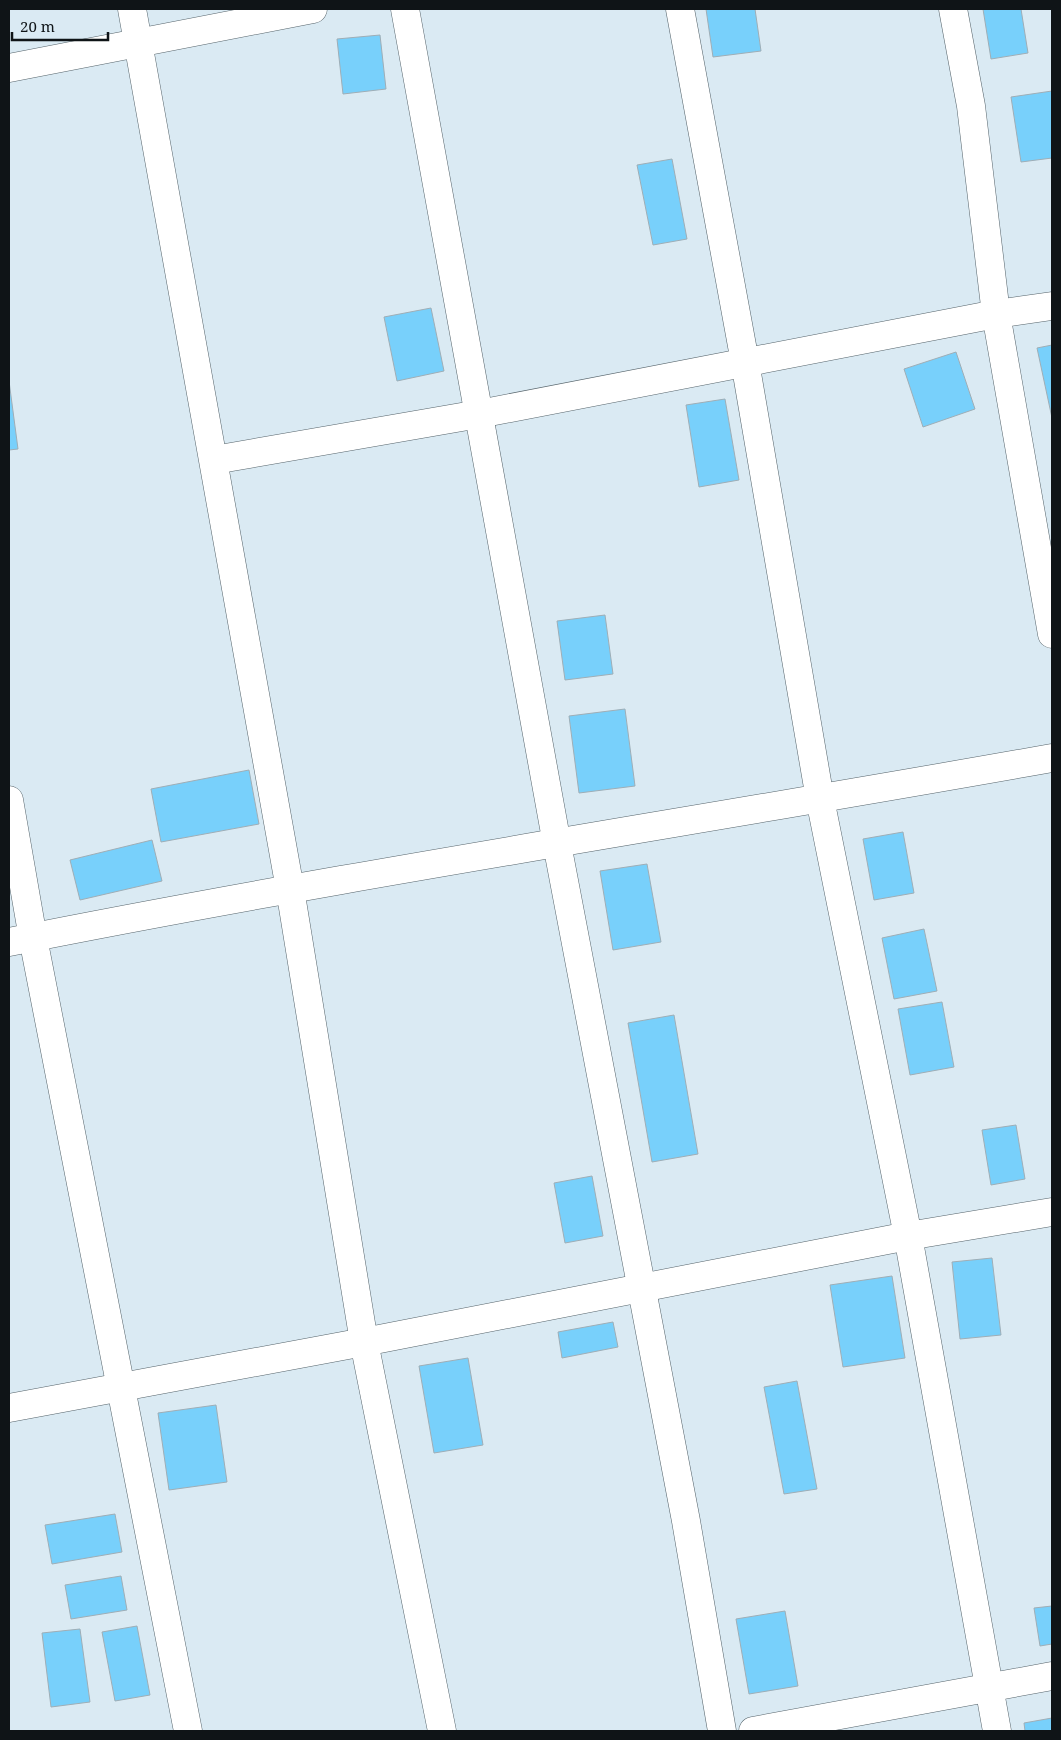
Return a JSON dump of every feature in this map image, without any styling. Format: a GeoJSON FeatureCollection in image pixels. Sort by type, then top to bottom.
{"type":"FeatureCollection","features":[{"type":"Feature","properties":{"kind":"street"},"geometry":{"type":"LineString","coordinates":[[132,9],[290,889],[364,1342],[442,1731]]}},
{"type":"Feature","properties":{"kind":"street"},"geometry":{"type":"LineString","coordinates":[[9,68],[313,9]]}},
{"type":"Feature","properties":{"kind":"street"},"geometry":{"type":"LineString","coordinates":[[405,9],[557,844],[686,1520],[722,1731]]}},
{"type":"Feature","properties":{"kind":"street"},"geometry":{"type":"LineString","coordinates":[[680,9],[745,362],[820,799],[908,1236],[997,1731]]}},
{"type":"Feature","properties":{"kind":"street"},"geometry":{"type":"LineString","coordinates":[[953,9],[971,106],[996,314],[1052,634]]}},
{"type":"Feature","properties":{"kind":"street"},"geometry":{"type":"LineString","coordinates":[[214,460],[479,414],[996,314],[1052,306]]}},
{"type":"Feature","properties":{"kind":"street"},"geometry":{"type":"LineString","coordinates":[[21,940],[290,889],[1052,758]]}},
{"type":"Feature","properties":{"kind":"street"},"geometry":{"type":"LineString","coordinates":[[9,800],[21,940],[121,1387],[188,1731]]}},
{"type":"Feature","properties":{"kind":"street"},"geometry":{"type":"LineString","coordinates":[[9,1408],[642,1289],[908,1236],[1052,1212]]}},
{"type":"Feature","properties":{"kind":"street"},"geometry":{"type":"LineString","coordinates":[[753,1731],[1052,1676]]}},
{"type":"Feature","properties":{"kind":"building"},"geometry":{"type":"Polygon","coordinates":[[[706,9],[755,9],[761,51],[713,57],[706,9]]]}},
{"type":"Feature","properties":{"kind":"building"},"geometry":{"type":"Polygon","coordinates":[[[983,9],[1021,9],[1028,53],[991,59],[983,9]]]}},
{"type":"Feature","properties":{"kind":"building"},"geometry":{"type":"Polygon","coordinates":[[[380,35],[386,89],[343,94],[337,39],[380,35]]]}},
{"type":"Feature","properties":{"kind":"building"},"geometry":{"type":"Polygon","coordinates":[[[1052,91],[1052,158],[1021,162],[1011,97],[1052,91]]]}},
{"type":"Feature","properties":{"kind":"building"},"geometry":{"type":"Polygon","coordinates":[[[672,159],[687,239],[653,245],[637,165],[672,159]]]}},
{"type":"Feature","properties":{"kind":"building"},"geometry":{"type":"Polygon","coordinates":[[[431,308],[444,371],[397,381],[384,317],[431,308]]]}},
{"type":"Feature","properties":{"kind":"building"},"geometry":{"type":"Polygon","coordinates":[[[1052,345],[1052,418],[1037,348],[1052,345]]]}},
{"type":"Feature","properties":{"kind":"building"},"geometry":{"type":"Polygon","coordinates":[[[956,352],[975,409],[923,427],[904,369],[956,352]]]}},
{"type":"Feature","properties":{"kind":"building"},"geometry":{"type":"Polygon","coordinates":[[[9,381],[18,449],[9,450],[9,381]]]}},
{"type":"Feature","properties":{"kind":"building"},"geometry":{"type":"Polygon","coordinates":[[[725,399],[739,480],[699,487],[686,405],[725,399]]]}},
{"type":"Feature","properties":{"kind":"building"},"geometry":{"type":"Polygon","coordinates":[[[605,615],[613,674],[565,680],[557,621],[605,615]]]}},
{"type":"Feature","properties":{"kind":"building"},"geometry":{"type":"Polygon","coordinates":[[[625,709],[635,786],[579,793],[569,716],[625,709]]]}},
{"type":"Feature","properties":{"kind":"building"},"geometry":{"type":"Polygon","coordinates":[[[249,770],[259,824],[161,842],[151,789],[249,770]]]}},
{"type":"Feature","properties":{"kind":"building"},"geometry":{"type":"Polygon","coordinates":[[[903,832],[914,893],[874,900],[863,839],[903,832]]]}},
{"type":"Feature","properties":{"kind":"building"},"geometry":{"type":"Polygon","coordinates":[[[152,840],[162,881],[80,900],[70,860],[152,840]]]}},
{"type":"Feature","properties":{"kind":"building"},"geometry":{"type":"Polygon","coordinates":[[[647,864],[661,942],[613,950],[600,871],[647,864]]]}},
{"type":"Feature","properties":{"kind":"building"},"geometry":{"type":"Polygon","coordinates":[[[924,929],[937,991],[894,999],[882,938],[924,929]]]}},
{"type":"Feature","properties":{"kind":"building"},"geometry":{"type":"Polygon","coordinates":[[[942,1002],[954,1067],[910,1075],[898,1009],[942,1002]]]}},
{"type":"Feature","properties":{"kind":"building"},"geometry":{"type":"Polygon","coordinates":[[[674,1015],[698,1154],[652,1162],[628,1023],[674,1015]]]}},
{"type":"Feature","properties":{"kind":"building"},"geometry":{"type":"Polygon","coordinates":[[[1016,1125],[1025,1179],[991,1185],[982,1130],[1016,1125]]]}},
{"type":"Feature","properties":{"kind":"building"},"geometry":{"type":"Polygon","coordinates":[[[592,1176],[603,1236],[565,1243],[554,1183],[592,1176]]]}},
{"type":"Feature","properties":{"kind":"building"},"geometry":{"type":"Polygon","coordinates":[[[992,1258],[1001,1335],[960,1339],[952,1262],[992,1258]]]}},
{"type":"Feature","properties":{"kind":"building"},"geometry":{"type":"Polygon","coordinates":[[[892,1276],[905,1358],[843,1367],[830,1285],[892,1276]]]}},
{"type":"Feature","properties":{"kind":"building"},"geometry":{"type":"Polygon","coordinates":[[[613,1322],[618,1347],[562,1358],[558,1332],[613,1322]]]}},
{"type":"Feature","properties":{"kind":"building"},"geometry":{"type":"Polygon","coordinates":[[[468,1358],[483,1445],[434,1453],[419,1366],[468,1358]]]}},
{"type":"Feature","properties":{"kind":"building"},"geometry":{"type":"Polygon","coordinates":[[[797,1381],[817,1489],[784,1494],[764,1387],[797,1381]]]}},
{"type":"Feature","properties":{"kind":"building"},"geometry":{"type":"Polygon","coordinates":[[[216,1405],[227,1482],[169,1490],[158,1413],[216,1405]]]}},
{"type":"Feature","properties":{"kind":"building"},"geometry":{"type":"Polygon","coordinates":[[[115,1514],[122,1552],[52,1564],[45,1525],[115,1514]]]}},
{"type":"Feature","properties":{"kind":"building"},"geometry":{"type":"Polygon","coordinates":[[[121,1576],[127,1610],[71,1619],[65,1585],[121,1576]]]}},
{"type":"Feature","properties":{"kind":"building"},"geometry":{"type":"Polygon","coordinates":[[[1052,1606],[1052,1644],[1040,1646],[1034,1608],[1052,1606]]]}},
{"type":"Feature","properties":{"kind":"building"},"geometry":{"type":"Polygon","coordinates":[[[785,1611],[798,1686],[749,1694],[736,1619],[785,1611]]]}},
{"type":"Feature","properties":{"kind":"building"},"geometry":{"type":"Polygon","coordinates":[[[137,1626],[150,1695],[115,1701],[102,1632],[137,1626]]]}},
{"type":"Feature","properties":{"kind":"building"},"geometry":{"type":"Polygon","coordinates":[[[80,1629],[90,1702],[51,1707],[42,1633],[80,1629]]]}},
{"type":"Feature","properties":{"kind":"building"},"geometry":{"type":"Polygon","coordinates":[[[1052,1718],[1052,1731],[1025,1731],[1024,1723],[1052,1718]]]}}]}
